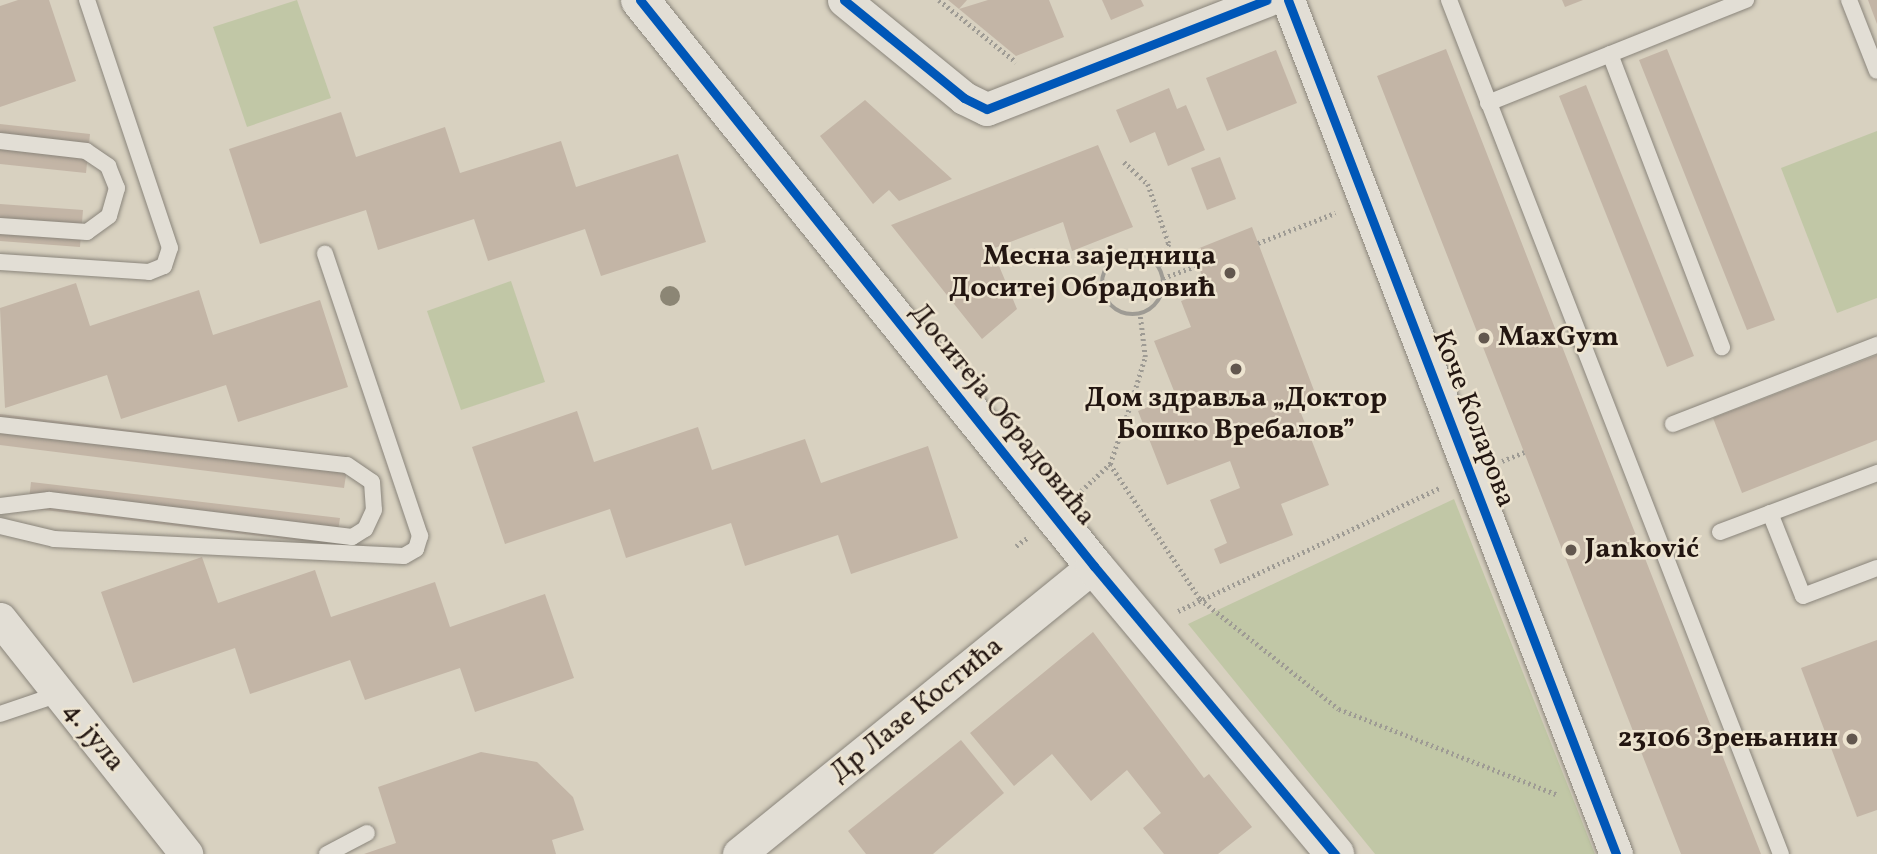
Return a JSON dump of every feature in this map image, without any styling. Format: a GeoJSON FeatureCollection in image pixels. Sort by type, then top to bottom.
{"type":"FeatureCollection","features":[{"type":"Feature","properties":{"kind":"street","name":"Доситеја Обрадовића"},"geometry":{"type":"LineString","coordinates":[[640,0],[1094,566],[1335,854]]}},
{"type":"Feature","properties":{"kind":"street"},"geometry":{"type":"LineString","coordinates":[[844,0],[964,98],[987,109],[1045,89],[1267,0]]}},
{"type":"Feature","properties":{"kind":"street","name":"Коче Коларова"},"geometry":{"type":"LineString","coordinates":[[1288,0],[1616,854]]}},
{"type":"Feature","properties":{"kind":"street","name":"Др Лазе Костића"},"geometry":{"type":"LineString","coordinates":[[739,854],[1094,566]]}},
{"type":"Feature","properties":{"kind":"street","name":"4. јула"},"geometry":{"type":"LineString","coordinates":[[0,619],[186,854]]}},
{"type":"Feature","properties":{"kind":"lane"},"geometry":{"type":"LineString","coordinates":[[0,262],[149,272],[164,266],[170,248],[87,0]]}},
{"type":"Feature","properties":{"kind":"lane"},"geometry":{"type":"LineString","coordinates":[[1449,0],[1782,854]]}},
{"type":"Feature","properties":{"kind":"lane"},"geometry":{"type":"LineString","coordinates":[[1489,103],[1746,0]]}},
{"type":"Feature","properties":{"kind":"lane"},"geometry":{"type":"LineString","coordinates":[[1849,0],[1877,71]]}},
{"type":"Feature","properties":{"kind":"lane"},"geometry":{"type":"LineString","coordinates":[[1609,54],[1722,347]]}},
{"type":"Feature","properties":{"kind":"lane"},"geometry":{"type":"LineString","coordinates":[[0,141],[86,151],[108,166],[117,188],[109,216],[87,232],[0,226]]}},
{"type":"Feature","properties":{"kind":"lane"},"geometry":{"type":"LineString","coordinates":[[0,526],[54,539],[404,556],[416,549],[420,536],[325,254]]}},
{"type":"Feature","properties":{"kind":"lane"},"geometry":{"type":"LineString","coordinates":[[1673,424],[1877,345]]}},
{"type":"Feature","properties":{"kind":"lane"},"geometry":{"type":"LineString","coordinates":[[0,425],[347,465],[372,482],[374,510],[365,529],[352,537],[48,500],[0,506]]}},
{"type":"Feature","properties":{"kind":"lane"},"geometry":{"type":"LineString","coordinates":[[1720,532],[1877,473]]}},
{"type":"Feature","properties":{"kind":"lane"},"geometry":{"type":"LineString","coordinates":[[1770,513],[1803,596],[1877,568]]}},
{"type":"Feature","properties":{"kind":"lane"},"geometry":{"type":"LineString","coordinates":[[0,715],[58,695]]}},
{"type":"Feature","properties":{"kind":"lane"},"geometry":{"type":"LineString","coordinates":[[327,854],[367,833]]}},
{"type":"Feature","properties":{"kind":"path"},"geometry":{"type":"LineString","coordinates":[[939,0],[1045,89]]}},
{"type":"Feature","properties":{"kind":"path"},"geometry":{"type":"LineString","coordinates":[[1124,162],[1148,184],[1169,244],[1159,267],[1163,278],[1159,301],[1140,314]]}},
{"type":"Feature","properties":{"kind":"path"},"geometry":{"type":"LineString","coordinates":[[1258,243],[1365,202]]}},
{"type":"Feature","properties":{"kind":"path"},"geometry":{"type":"LineString","coordinates":[[1140,314],[1108,303],[1102,278],[1128,254],[1159,267]]}},
{"type":"Feature","properties":{"kind":"path"},"geometry":{"type":"LineString","coordinates":[[1163,278],[1198,265]]}},
{"type":"Feature","properties":{"kind":"path"},"geometry":{"type":"LineString","coordinates":[[1016,546],[1054,516],[1110,464],[1145,357],[1140,314]]}},
{"type":"Feature","properties":{"kind":"path"},"geometry":{"type":"LineString","coordinates":[[1145,628],[1200,599],[1470,473],[1524,452]]}},
{"type":"Feature","properties":{"kind":"path"},"geometry":{"type":"LineString","coordinates":[[1110,464],[1200,599],[1339,709],[1560,796],[1565,808]]}},
{"type":"Feature","properties":{"kind":"green space"},"geometry":{"type":"Polygon","coordinates":[[[297,0],[331,98],[247,127],[213,27],[297,0]]]}},
{"type":"Feature","properties":{"kind":"green space"},"geometry":{"type":"Polygon","coordinates":[[[1877,131],[1877,298],[1837,313],[1781,168],[1877,131]]]}},
{"type":"Feature","properties":{"kind":"green space"},"geometry":{"type":"Polygon","coordinates":[[[511,281],[545,382],[461,410],[427,311],[511,281]]]}},
{"type":"Feature","properties":{"kind":"green space"},"geometry":{"type":"Polygon","coordinates":[[[1454,499],[1595,854],[1375,854],[1188,624],[1454,499]]]}},
{"type":"Feature","properties":{"kind":"building"},"geometry":{"type":"Polygon","coordinates":[[[18,0],[49,0],[76,81],[0,107],[0,6],[18,0]]]}},
{"type":"Feature","properties":{"kind":"building"},"geometry":{"type":"Polygon","coordinates":[[[948,0],[967,0],[959,9],[948,0]]]}},
{"type":"Feature","properties":{"kind":"building"},"geometry":{"type":"Polygon","coordinates":[[[988,0],[1049,0],[1064,37],[1016,56],[959,9],[988,0]]]}},
{"type":"Feature","properties":{"kind":"building"},"geometry":{"type":"Polygon","coordinates":[[[1102,0],[1141,0],[1144,6],[1111,20],[1102,0]]]}},
{"type":"Feature","properties":{"kind":"building"},"geometry":{"type":"Polygon","coordinates":[[[1562,0],[1583,0],[1565,7],[1562,0]]]}},
{"type":"Feature","properties":{"kind":"building"},"geometry":{"type":"Polygon","coordinates":[[[1868,0],[1877,0],[1877,24],[1868,0]]]}},
{"type":"Feature","properties":{"kind":"building"},"geometry":{"type":"Polygon","coordinates":[[[1446,49],[1761,854],[1681,854],[1377,76],[1446,49]]]}},
{"type":"Feature","properties":{"kind":"building"},"geometry":{"type":"Polygon","coordinates":[[[1667,49],[1775,320],[1747,330],[1639,60],[1667,49]]]}},
{"type":"Feature","properties":{"kind":"building"},"geometry":{"type":"Polygon","coordinates":[[[1276,50],[1297,103],[1227,131],[1206,78],[1276,50]]]}},
{"type":"Feature","properties":{"kind":"building"},"geometry":{"type":"Polygon","coordinates":[[[1586,85],[1694,356],[1667,367],[1559,96],[1586,85]]]}},
{"type":"Feature","properties":{"kind":"building"},"geometry":{"type":"Polygon","coordinates":[[[1169,88],[1177,109],[1186,105],[1205,150],[1168,166],[1155,132],[1130,143],[1116,110],[1169,88]]]}},
{"type":"Feature","properties":{"kind":"building"},"geometry":{"type":"Polygon","coordinates":[[[865,100],[952,179],[899,201],[889,190],[873,204],[820,136],[865,100]]]}},
{"type":"Feature","properties":{"kind":"building"},"geometry":{"type":"Polygon","coordinates":[[[341,112],[356,157],[445,127],[460,173],[561,141],[576,187],[678,154],[706,242],[601,276],[585,229],[488,261],[474,219],[378,250],[366,210],[260,244],[229,149],[341,112]]]}},
{"type":"Feature","properties":{"kind":"building"},"geometry":{"type":"Polygon","coordinates":[[[0,124],[90,134],[86,173],[0,164],[0,124]]]}},
{"type":"Feature","properties":{"kind":"building"},"geometry":{"type":"Polygon","coordinates":[[[1098,145],[1133,227],[1072,251],[1063,222],[992,249],[1017,309],[982,339],[891,225],[1098,145]]]}},
{"type":"Feature","properties":{"kind":"building"},"geometry":{"type":"Polygon","coordinates":[[[1220,157],[1236,199],[1207,210],[1191,168],[1220,157]]]}},
{"type":"Feature","properties":{"kind":"building"},"geometry":{"type":"Polygon","coordinates":[[[0,204],[83,210],[80,247],[0,241],[0,204]]]}},
{"type":"Feature","properties":{"kind":"building","name":"Дом здравља „Доктор Бошко Вребалов”"},"geometry":{"type":"Polygon","coordinates":[[[1252,227],[1318,401],[1299,408],[1329,485],[1281,504],[1293,535],[1220,564],[1214,549],[1227,543],[1210,500],[1240,488],[1230,461],[1167,485],[1138,411],[1176,396],[1154,341],[1191,327],[1181,301],[1208,291],[1192,251],[1252,227]]]}},
{"type":"Feature","properties":{"kind":"building"},"geometry":{"type":"Polygon","coordinates":[[[76,283],[90,326],[199,290],[213,335],[320,300],[348,387],[238,422],[226,385],[121,419],[107,375],[5,408],[0,308],[76,283]]]}},
{"type":"Feature","properties":{"kind":"building"},"geometry":{"type":"Polygon","coordinates":[[[1877,355],[1877,440],[1742,493],[1713,418],[1877,355]]]}},
{"type":"Feature","properties":{"kind":"building"},"geometry":{"type":"Polygon","coordinates":[[[577,411],[594,462],[698,427],[712,470],[805,439],[821,483],[928,446],[958,538],[851,574],[838,535],[745,566],[731,523],[626,558],[610,509],[505,544],[472,447],[577,411]]]}},
{"type":"Feature","properties":{"kind":"building"},"geometry":{"type":"Polygon","coordinates":[[[0,414],[349,457],[344,488],[0,445],[0,414]]]}},
{"type":"Feature","properties":{"kind":"building"},"geometry":{"type":"Polygon","coordinates":[[[31,482],[340,518],[336,545],[28,508],[31,482]]]}},
{"type":"Feature","properties":{"kind":"building"},"geometry":{"type":"Polygon","coordinates":[[[202,557],[218,603],[315,570],[331,617],[435,582],[450,627],[545,594],[574,678],[475,712],[460,668],[365,700],[350,660],[250,694],[235,648],[133,683],[101,592],[202,557]]]}},
{"type":"Feature","properties":{"kind":"building"},"geometry":{"type":"Polygon","coordinates":[[[1093,632],[1204,778],[1209,774],[1252,827],[1218,854],[1164,854],[1143,828],[1161,813],[1127,770],[1091,801],[1052,754],[1014,786],[970,733],[1093,632]]]}},
{"type":"Feature","properties":{"kind":"building","name":"23106 Зрењанин"},"geometry":{"type":"Polygon","coordinates":[[[1877,640],[1877,810],[1857,817],[1801,668],[1877,640]]]}},
{"type":"Feature","properties":{"kind":"building"},"geometry":{"type":"Polygon","coordinates":[[[961,740],[1004,793],[933,854],[866,854],[848,831],[961,740]]]}},
{"type":"Feature","properties":{"kind":"building"},"geometry":{"type":"Polygon","coordinates":[[[481,752],[537,762],[573,797],[584,830],[552,840],[556,854],[364,854],[396,843],[378,787],[481,752]]]}},
{"type":"Feature","properties":{"kind":"cycle path"},"geometry":{"type":"LineString","coordinates":[[640,0],[1094,566],[1335,854]]}},
{"type":"Feature","properties":{"kind":"cycle path"},"geometry":{"type":"LineString","coordinates":[[844,0],[964,98],[987,109],[1267,0]]}},
{"type":"Feature","properties":{"kind":"cycle path"},"geometry":{"type":"LineString","coordinates":[[1288,0],[1616,854]]}},
{"type":"Feature","properties":{"kind":"place","name":"Месна заједница Доситеј Обрадовић"},"geometry":{"type":"Point","coordinates":[1230,273]}},
{"type":"Feature","properties":{"kind":"place","name":"MaxGym"},"geometry":{"type":"Point","coordinates":[1484,338]}},
{"type":"Feature","properties":{"kind":"place","name":"Дом здравља „Доктор Бошко Вребалов”"},"geometry":{"type":"Point","coordinates":[1236,369]}},
{"type":"Feature","properties":{"kind":"place","name":"Janković"},"geometry":{"type":"Point","coordinates":[1571,550]}},
{"type":"Feature","properties":{"kind":"place","name":"23106 Зрењанин"},"geometry":{"type":"Point","coordinates":[1852,739]}}]}
